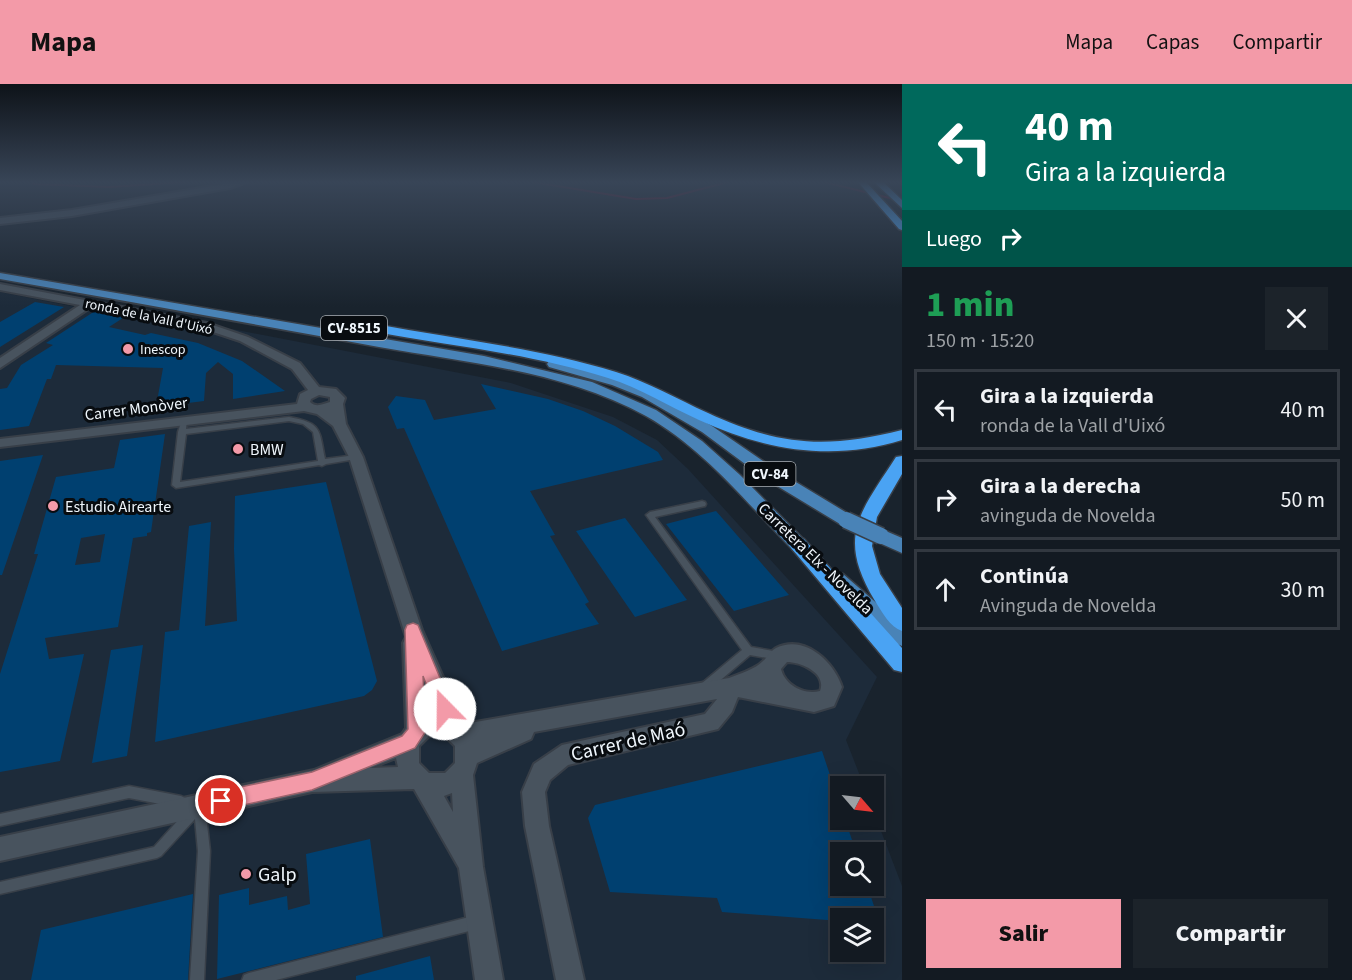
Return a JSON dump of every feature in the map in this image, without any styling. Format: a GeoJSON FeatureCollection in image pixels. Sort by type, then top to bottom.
{"type":"FeatureCollection","features":[{"type":"Feature","properties":{"kind":"highway"},"geometry":{"type":"LineString","coordinates":[[358,329],[375,328],[581,367],[636,384],[716,422],[767,440],[820,447],[848,447],[884,441],[902,435]]}},
{"type":"Feature","properties":{"kind":"highway"},"geometry":{"type":"LineString","coordinates":[[902,461],[867,518],[862,548],[869,576],[882,598],[902,623]]}},
{"type":"Feature","properties":{"kind":"highway"},"geometry":{"type":"LineString","coordinates":[[798,544],[902,663]]}},
{"type":"Feature","properties":{"kind":"main road","name":"CV-8515"},"geometry":{"type":"LineString","coordinates":[[0,266],[580,370],[647,394],[698,423]]}},
{"type":"Feature","properties":{"kind":"main road","name":"CV-8515"},"geometry":{"type":"LineString","coordinates":[[0,276],[550,375],[593,387],[625,400],[678,430]]}},
{"type":"Feature","properties":{"kind":"main road","name":"Carretera Elx - Novelda"},"geometry":{"type":"LineString","coordinates":[[698,423],[770,474],[846,520],[902,546]]}},
{"type":"Feature","properties":{"kind":"main road","name":"Carretera Elx - Novelda"},"geometry":{"type":"LineString","coordinates":[[678,430],[725,467],[798,544],[902,637]]}},
{"type":"Feature","properties":{"kind":"street","name":"ronda de la Vall d'Uixó"},"geometry":{"type":"LineString","coordinates":[[0,286],[203,325],[244,339],[296,366],[316,391]]}},
{"type":"Feature","properties":{"kind":"street"},"geometry":{"type":"LineString","coordinates":[[0,364],[16,351],[89,304]]}},
{"type":"Feature","properties":{"kind":"street"},"geometry":{"type":"LineString","coordinates":[[339,424],[321,410],[304,403],[309,394],[316,391],[334,392],[338,398],[336,404],[339,424],[356,457],[413,630],[457,732],[466,744],[465,764],[471,867],[489,980]]}},
{"type":"Feature","properties":{"kind":"street","name":"Carrer Monòver"},"geometry":{"type":"LineString","coordinates":[[0,443],[183,426],[304,403]]}},
{"type":"Feature","properties":{"kind":"street"},"geometry":{"type":"LineString","coordinates":[[321,410],[336,404]]}},
{"type":"Feature","properties":{"kind":"street"},"geometry":{"type":"LineString","coordinates":[[413,630],[413,736],[406,760],[408,768],[420,781],[471,867]]}},
{"type":"Feature","properties":{"kind":"street"},"geometry":{"type":"LineString","coordinates":[[0,849],[312,781],[436,725],[457,732],[543,723],[732,687],[790,653],[806,657],[825,670],[831,680],[831,693],[827,699],[819,703],[805,703],[792,698],[732,687]]}},
{"type":"Feature","properties":{"kind":"street"},"geometry":{"type":"LineString","coordinates":[[775,662],[775,683],[792,698]]}},
{"type":"Feature","properties":{"kind":"street","name":"Carrer de Maó"},"geometry":{"type":"LineString","coordinates":[[570,980],[536,815],[533,792],[542,772],[562,756],[711,722],[724,705],[732,687]]}},
{"type":"Feature","properties":{"kind":"street"},"geometry":{"type":"LineString","coordinates":[[312,781],[443,783],[454,779],[465,764],[543,723]]}},
{"type":"Feature","properties":{"kind":"lane"},"geometry":{"type":"LineString","coordinates":[[322,464],[316,431],[298,419],[183,426],[176,485],[322,464],[356,457]]}},
{"type":"Feature","properties":{"kind":"lane"},"geometry":{"type":"LineString","coordinates":[[702,504],[650,515],[748,651],[775,662]]}},
{"type":"Feature","properties":{"kind":"lane"},"geometry":{"type":"LineString","coordinates":[[699,693],[748,651]]}},
{"type":"Feature","properties":{"kind":"lane"},"geometry":{"type":"LineString","coordinates":[[0,820],[129,792],[199,806]]}},
{"type":"Feature","properties":{"kind":"lane"},"geometry":{"type":"LineString","coordinates":[[0,888],[157,852],[199,806]]}},
{"type":"Feature","properties":{"kind":"lane"},"geometry":{"type":"LineString","coordinates":[[196,980],[204,851],[199,806]]}},
{"type":"Feature","properties":{"kind":"lane"},"geometry":{"type":"LineString","coordinates":[[249,980],[480,921]]}},
{"type":"Feature","properties":{"kind":"shaded area"},"geometry":{"type":"Polygon","coordinates":[[[0,292],[117,315],[129,314],[232,329],[511,383],[613,417],[657,440],[688,469],[877,677],[846,740],[860,776],[830,776],[830,830],[881,830],[902,886],[902,980],[0,980],[0,292]]]}},
{"type":"Feature","properties":{"kind":"building"},"geometry":{"type":"Polygon","coordinates":[[[35,302],[64,307],[0,347],[0,322],[35,302]]]}},
{"type":"Feature","properties":{"kind":"building"},"geometry":{"type":"Polygon","coordinates":[[[95,311],[126,316],[109,327],[198,343],[242,361],[285,391],[233,399],[233,374],[218,362],[206,373],[204,401],[156,407],[163,368],[56,365],[51,379],[47,379],[29,426],[0,430],[0,389],[7,388],[21,365],[53,345],[46,343],[95,311]]]}},
{"type":"Feature","properties":{"kind":"building"},"geometry":{"type":"Polygon","coordinates":[[[481,384],[548,399],[583,411],[615,426],[658,452],[663,460],[530,491],[555,535],[550,536],[589,602],[585,604],[599,624],[502,651],[404,428],[397,429],[388,407],[396,396],[425,400],[434,420],[496,409],[481,384]]]}},
{"type":"Feature","properties":{"kind":"building"},"geometry":{"type":"Polygon","coordinates":[[[165,434],[151,532],[147,533],[147,536],[133,538],[118,627],[45,638],[49,659],[84,654],[60,761],[0,772],[0,674],[38,554],[34,554],[56,477],[114,468],[120,440],[165,434]],[[105,534],[81,538],[75,565],[100,562],[105,534]]]}},
{"type":"Feature","properties":{"kind":"building"},"geometry":{"type":"Polygon","coordinates":[[[43,455],[2,575],[0,575],[0,461],[43,455]]]}},
{"type":"Feature","properties":{"kind":"building"},"geometry":{"type":"Polygon","coordinates":[[[326,482],[377,681],[372,690],[364,696],[155,742],[165,632],[179,630],[189,526],[211,522],[205,626],[237,621],[234,549],[235,496],[326,482]]]}},
{"type":"Feature","properties":{"kind":"building"},"geometry":{"type":"Polygon","coordinates":[[[716,511],[789,595],[734,611],[666,524],[716,511]]]}},
{"type":"Feature","properties":{"kind":"building"},"geometry":{"type":"Polygon","coordinates":[[[625,518],[687,600],[635,617],[576,531],[625,518]]]}},
{"type":"Feature","properties":{"kind":"building"},"geometry":{"type":"Polygon","coordinates":[[[143,645],[127,756],[92,763],[111,650],[143,645]]]}},
{"type":"Feature","properties":{"kind":"building"},"geometry":{"type":"Polygon","coordinates":[[[822,751],[830,776],[830,830],[849,830],[853,842],[830,842],[830,896],[871,896],[875,908],[830,908],[830,920],[722,912],[717,898],[610,892],[588,818],[595,805],[822,751]]]}},
{"type":"Feature","properties":{"kind":"building"},"geometry":{"type":"Polygon","coordinates":[[[370,839],[383,937],[217,979],[219,895],[249,888],[249,905],[287,896],[288,910],[310,904],[306,854],[370,839]]]}},
{"type":"Feature","properties":{"kind":"building"},"geometry":{"type":"Polygon","coordinates":[[[193,894],[188,980],[31,980],[41,930],[193,894]]]}},
{"type":"Feature","properties":{"kind":"building"},"geometry":{"type":"Polygon","coordinates":[[[430,956],[434,980],[356,980],[356,976],[430,956]]]}},
{"type":"Feature","properties":{"kind":"place","name":"Inescop"},"geometry":{"type":"Point","coordinates":[128,349]}},
{"type":"Feature","properties":{"kind":"place","name":"BMW"},"geometry":{"type":"Point","coordinates":[238,449]}},
{"type":"Feature","properties":{"kind":"place","name":"Estudio Airearte"},"geometry":{"type":"Point","coordinates":[53,506]}},
{"type":"Feature","properties":{"kind":"place","name":"Galp"},"geometry":{"type":"Point","coordinates":[246,874]}},
{"type":"Feature","properties":{"kind":"route"},"geometry":{"type":"LineString","coordinates":[[221,801],[312,781],[409,742],[417,731],[413,630],[445,709]]}}]}
